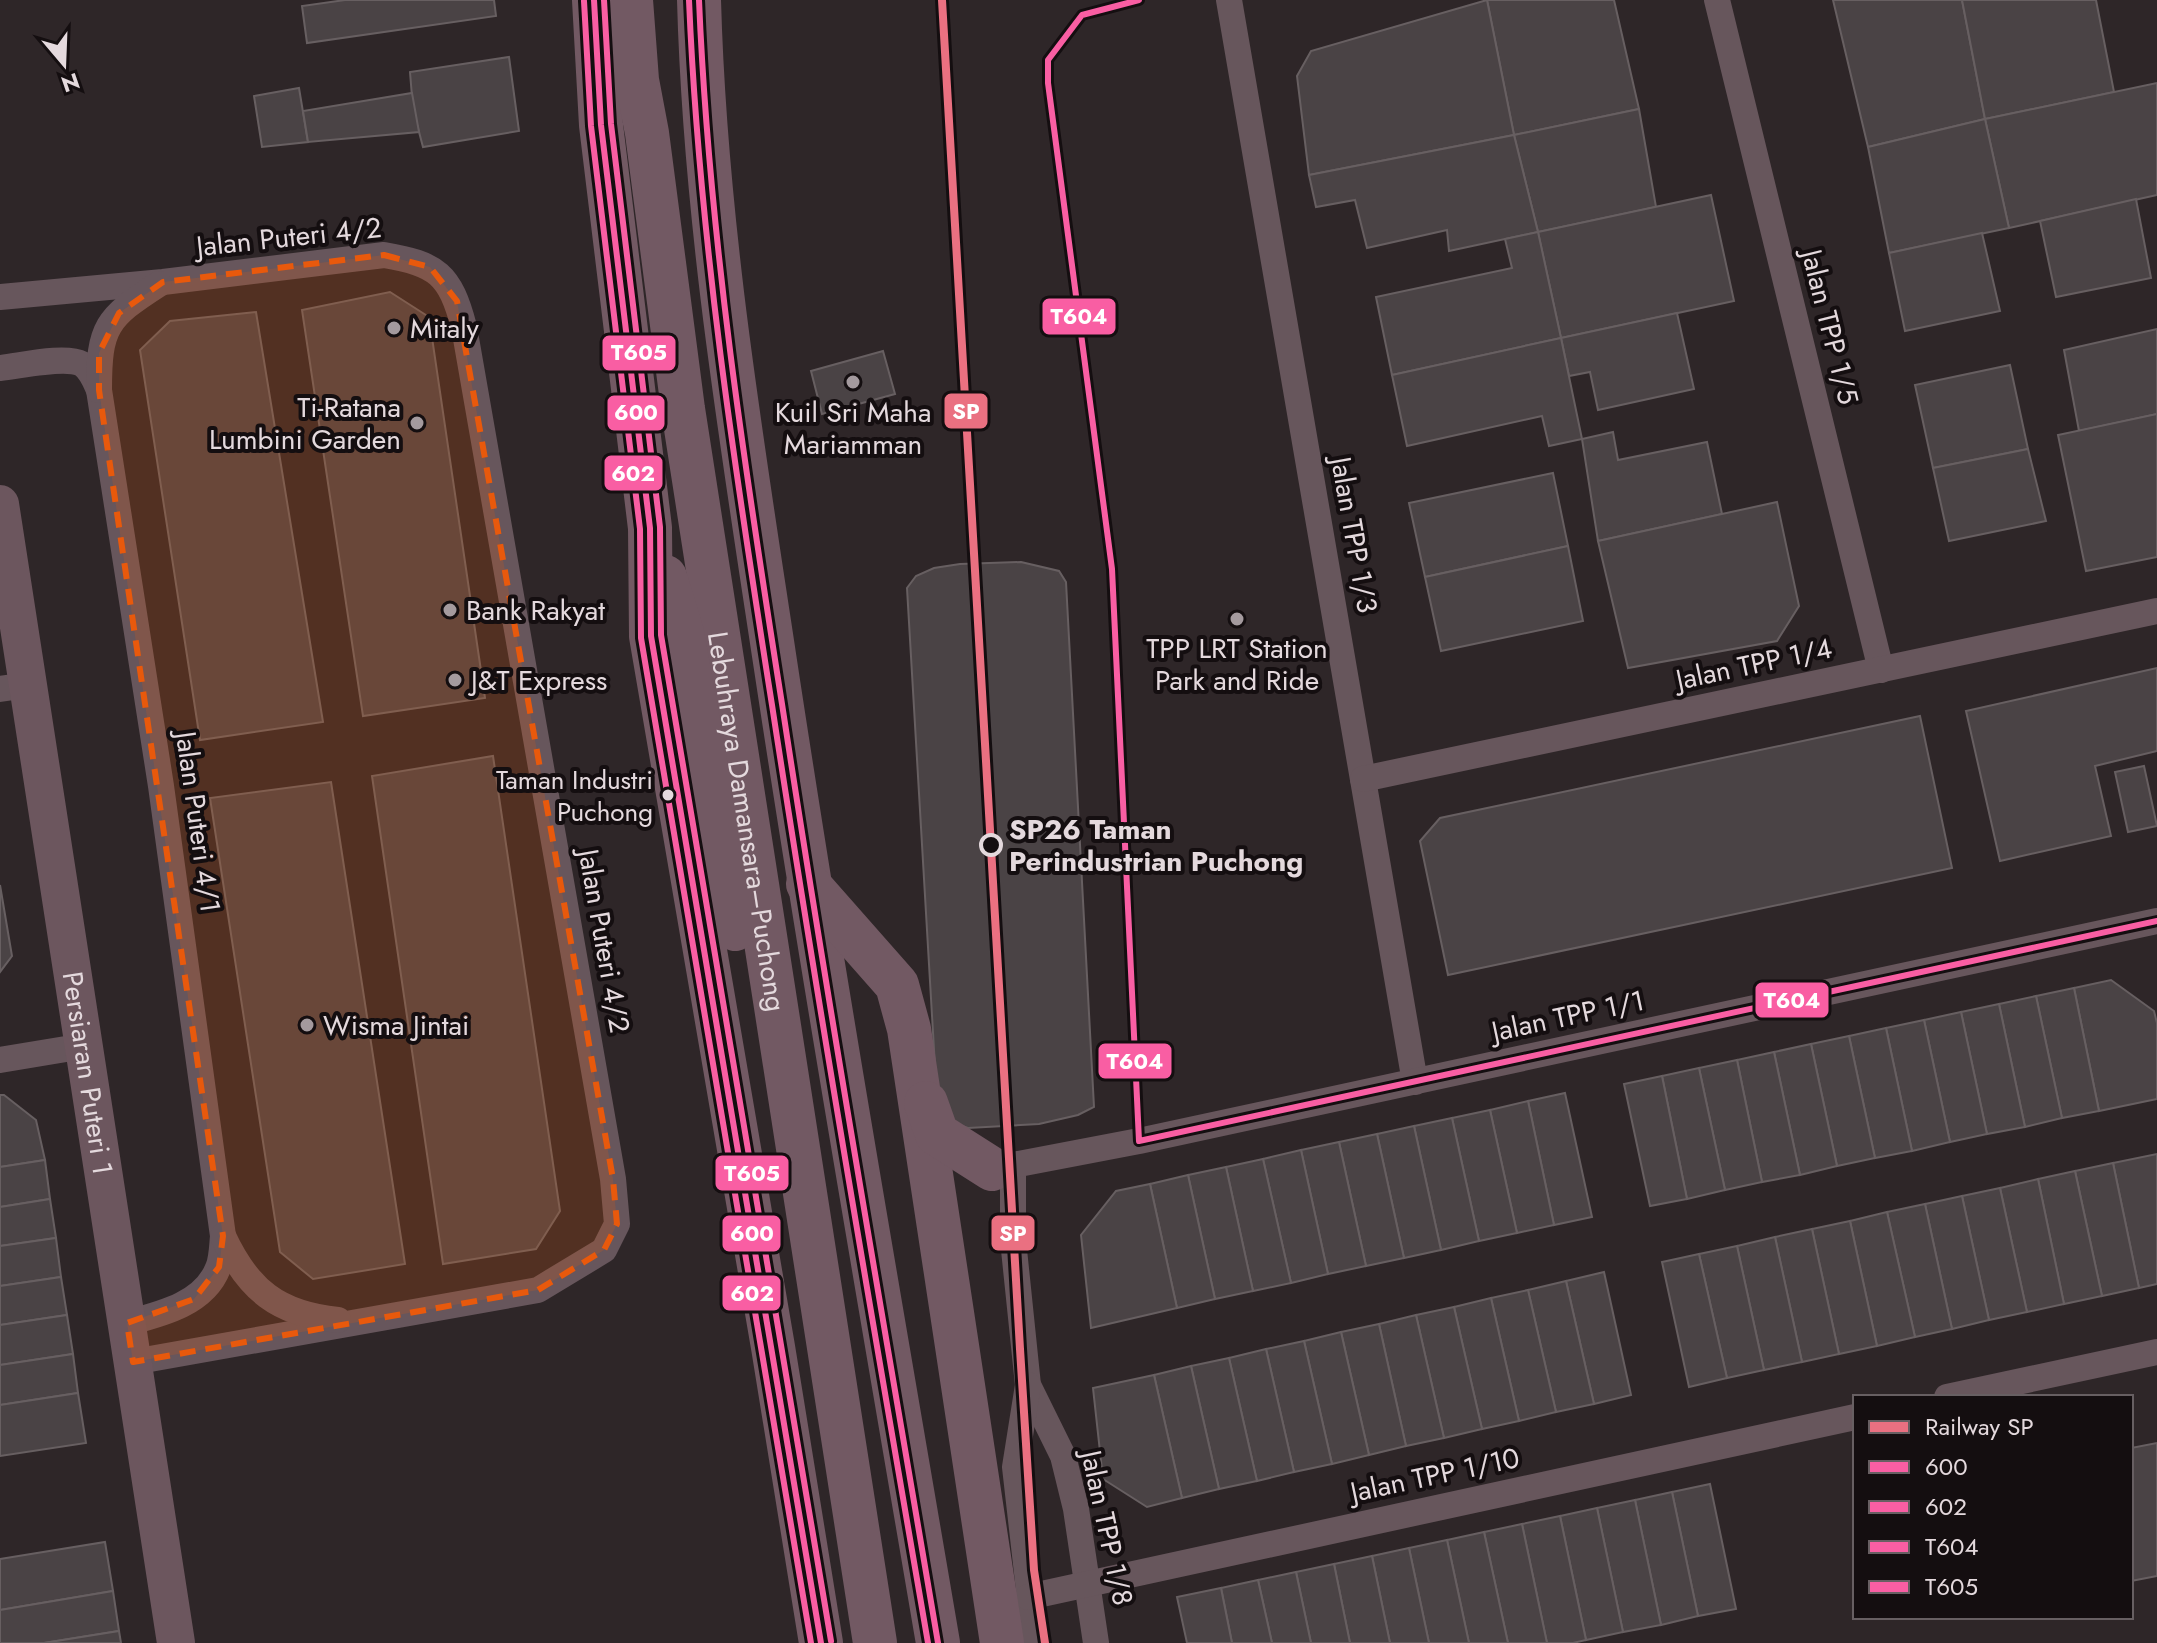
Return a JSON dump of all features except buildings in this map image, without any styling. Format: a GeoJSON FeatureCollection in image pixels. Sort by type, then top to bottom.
{"type":"FeatureCollection","features":[{"type":"Feature","properties":{"kind":"highway"},"geometry":{"type":"LineString","coordinates":[[594,0],[601,125],[650,528],[651,636],[821,1643]]}},
{"type":"Feature","properties":{"kind":"highway","name":"Lebuhraya Damansara–Puchong"},"geometry":{"type":"LineString","coordinates":[[631,0],[637,80],[647,133],[683,409],[875,1643]]}},
{"type":"Feature","properties":{"kind":"highway","name":"Lebuhraya Damansara–Puchong"},"geometry":{"type":"LineString","coordinates":[[699,0],[702,103],[717,268],[808,884],[938,1643]]}},
{"type":"Feature","properties":{"kind":"highway"},"geometry":{"type":"LineString","coordinates":[[650,528],[682,633],[742,969],[778,1019]]}},
{"type":"Feature","properties":{"kind":"highway"},"geometry":{"type":"LineString","coordinates":[[808,884],[897,985],[909,1029],[1002,1643]]}},
{"type":"Feature","properties":{"kind":"highway"},"geometry":{"type":"LineString","coordinates":[[917,1078],[937,1134],[1002,1167]]}},
{"type":"Feature","properties":{"kind":"highway"},"geometry":{"type":"LineString","coordinates":[[941,1233],[952,1199],[978,1175],[1002,1167]]}},
{"type":"Feature","properties":{"kind":"street","name":"Jalan TPP 1/3"},"geometry":{"type":"LineString","coordinates":[[1229,0],[1415,1082]]}},
{"type":"Feature","properties":{"kind":"street","name":"Jalan TPP 1/5"},"geometry":{"type":"LineString","coordinates":[[1717,0],[1881,670]]}},
{"type":"Feature","properties":{"kind":"street","name":"Jalan Puteri 4/2"},"geometry":{"type":"LineString","coordinates":[[0,297],[163,282],[384,255],[430,267],[444,280],[457,301],[464,327],[610,1164],[617,1224],[604,1250],[538,1290],[133,1362]]}},
{"type":"Feature","properties":{"kind":"street","name":"Jalan Puteri 4/1"},"geometry":{"type":"LineString","coordinates":[[127,1323],[154,1316],[194,1299],[219,1267],[223,1236],[161,786],[99,390],[99,353],[106,330],[119,313],[163,282]]}},
{"type":"Feature","properties":{"kind":"street"},"geometry":{"type":"LineString","coordinates":[[0,368],[68,360],[83,365],[92,374],[99,390]]}},
{"type":"Feature","properties":{"kind":"street","name":"Persiaran Puteri 1"},"geometry":{"type":"LineString","coordinates":[[0,504],[14,687],[84,1046],[176,1643]]}},
{"type":"Feature","properties":{"kind":"street","name":"Jalan TPP 1/4"},"geometry":{"type":"LineString","coordinates":[[1363,779],[2157,611]]}},
{"type":"Feature","properties":{"kind":"street","name":"Jalan TPP 1/1"},"geometry":{"type":"LineString","coordinates":[[1002,1167],[1139,1141],[2157,921]]}},
{"type":"Feature","properties":{"kind":"street"},"geometry":{"type":"LineString","coordinates":[[0,1060],[84,1046]]}},
{"type":"Feature","properties":{"kind":"street","name":"Jalan TPP 1/8"},"geometry":{"type":"LineString","coordinates":[[1002,1167],[1028,1385],[1015,1467],[1035,1643]]}},
{"type":"Feature","properties":{"kind":"street"},"geometry":{"type":"LineString","coordinates":[[223,1236],[236,1263],[271,1301],[318,1318],[357,1322]]}},
{"type":"Feature","properties":{"kind":"street"},"geometry":{"type":"LineString","coordinates":[[1956,1395],[2157,1352]]}},
{"type":"Feature","properties":{"kind":"street","name":"Jalan TPP 1/8"},"geometry":{"type":"LineString","coordinates":[[1028,1385],[1063,1456],[1076,1509],[1096,1643]]}},
{"type":"Feature","properties":{"kind":"street","name":"Jalan TPP 1/10"},"geometry":{"type":"LineString","coordinates":[[1028,1597],[1853,1417]]}},
{"type":"Feature","properties":{"kind":"highlighted area"},"geometry":{"type":"Polygon","coordinates":[[[384,255],[430,267],[457,301],[613,1179],[617,1224],[604,1250],[538,1290],[133,1362],[127,1323],[194,1299],[219,1267],[223,1236],[99,390],[99,353],[119,313],[163,282],[384,255]]]}},
{"type":"Feature","properties":{"kind":"rail line","name":"SP"},"geometry":{"type":"LineString","coordinates":[[942,0],[1020,1349],[1034,1570],[1045,1643]]}},
{"type":"Feature","properties":{"kind":"transit line","name":"600"},"geometry":{"type":"LineString","coordinates":[[594,0],[601,125],[650,528],[651,636],[821,1643]]}},
{"type":"Feature","properties":{"kind":"transit line","name":"T605"},"geometry":{"type":"LineString","coordinates":[[604,0],[611,124],[660,527],[661,635],[831,1641]]}},
{"type":"Feature","properties":{"kind":"transit line","name":"602"},"geometry":{"type":"LineString","coordinates":[[689,0],[710,266],[745,529],[828,1057],[928,1643]]}},
{"type":"Feature","properties":{"kind":"transit line","name":"600"},"geometry":{"type":"LineString","coordinates":[[699,0],[720,265],[755,529],[819,939],[938,1643]]}},
{"type":"Feature","properties":{"kind":"transit line","name":"T604"},"geometry":{"type":"LineString","coordinates":[[1139,0],[1082,15],[1048,60],[1048,83],[1112,569],[1139,1141],[2157,921]]}},
{"type":"Feature","properties":{"kind":"transit line","name":"602"},"geometry":{"type":"LineString","coordinates":[[584,1],[591,126],[640,529],[641,638],[811,1643]]}},
{"type":"Feature","properties":{"kind":"place","name":"Mitaly"},"geometry":{"type":"Point","coordinates":[394,328]}},
{"type":"Feature","properties":{"kind":"place","name":"Kuil Sri Maha Mariamman"},"geometry":{"type":"Point","coordinates":[853,382]}},
{"type":"Feature","properties":{"kind":"place","name":"Ti-Ratana Lumbini Garden"},"geometry":{"type":"Point","coordinates":[417,423]}},
{"type":"Feature","properties":{"kind":"place","name":"Bank Rakyat"},"geometry":{"type":"Point","coordinates":[450,610]}},
{"type":"Feature","properties":{"kind":"place","name":"TPP LRT Station Park and Ride"},"geometry":{"type":"Point","coordinates":[1237,619]}},
{"type":"Feature","properties":{"kind":"place","name":"J&T Express"},"geometry":{"type":"Point","coordinates":[455,680]}},
{"type":"Feature","properties":{"kind":"place","name":"Taman Industri Puchong"},"geometry":{"type":"Point","coordinates":[668,795]}},
{"type":"Feature","properties":{"kind":"place","name":"SP26 Taman Perindustrian Puchong"},"geometry":{"type":"Point","coordinates":[991,845]}},
{"type":"Feature","properties":{"kind":"place","name":"Wisma Jintai"},"geometry":{"type":"Point","coordinates":[307,1025]}}]}
